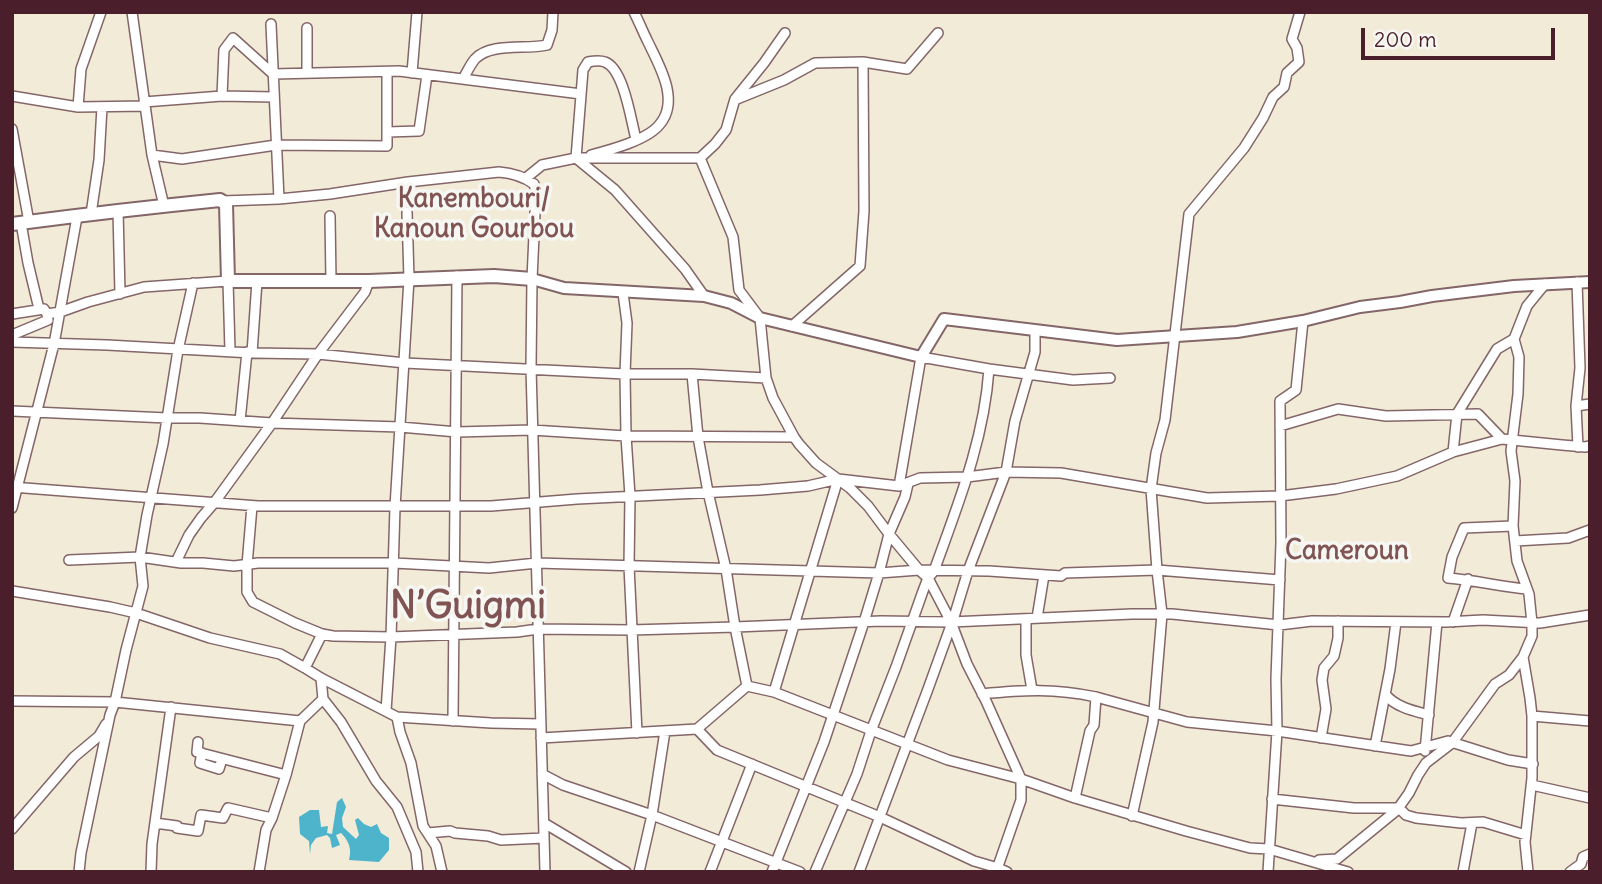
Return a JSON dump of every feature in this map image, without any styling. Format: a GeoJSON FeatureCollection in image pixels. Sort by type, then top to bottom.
{"type":"FeatureCollection","features":[{"type":"Feature","properties":{"kind":"highway"},"geometry":{"type":"LineString","coordinates":[[21,223],[219,200],[226,204],[228,281],[369,281],[457,276],[532,279]]}},
{"type":"Feature","properties":{"kind":"main road"},"geometry":{"type":"LineString","coordinates":[[532,279],[564,289],[704,296],[731,303],[760,318],[920,357],[944,319],[1116,340],[1237,332],[1303,321],[1360,307],[1432,296],[1590,282]]}},
{"type":"Feature","properties":{"kind":"street"},"geometry":{"type":"LineString","coordinates":[[79,107],[81,69],[101,12]]}},
{"type":"Feature","properties":{"kind":"street"},"geometry":{"type":"LineString","coordinates":[[132,12],[152,155],[164,206]]}},
{"type":"Feature","properties":{"kind":"street"},"geometry":{"type":"LineString","coordinates":[[412,73],[417,12]]}},
{"type":"Feature","properties":{"kind":"street"},"geometry":{"type":"LineString","coordinates":[[463,79],[483,52],[547,45],[552,30],[553,12]]}},
{"type":"Feature","properties":{"kind":"street"},"geometry":{"type":"LineString","coordinates":[[526,178],[542,165],[603,152],[649,134],[660,125],[668,104],[664,77],[634,12]]}},
{"type":"Feature","properties":{"kind":"street"},"geometry":{"type":"LineString","coordinates":[[1132,816],[1154,713],[1162,614],[1151,489],[1156,453],[1165,421],[1188,214],[1244,148],[1273,97],[1284,87],[1287,73],[1299,62],[1297,48],[1292,39],[1300,12]]}},
{"type":"Feature","properties":{"kind":"street"},"geometry":{"type":"LineString","coordinates":[[271,24],[279,199]]}},
{"type":"Feature","properties":{"kind":"street"},"geometry":{"type":"LineString","coordinates":[[307,29],[307,74]]}},
{"type":"Feature","properties":{"kind":"street"},"geometry":{"type":"LineString","coordinates":[[576,158],[700,158],[726,130],[735,99],[785,33]]}},
{"type":"Feature","properties":{"kind":"street"},"geometry":{"type":"LineString","coordinates":[[735,99],[784,80],[815,63],[863,62],[907,69],[938,33]]}},
{"type":"Feature","properties":{"kind":"street"},"geometry":{"type":"LineString","coordinates":[[222,96],[224,50],[233,38],[273,74],[412,73],[581,94]]}},
{"type":"Feature","properties":{"kind":"street"},"geometry":{"type":"LineString","coordinates":[[576,158],[583,71],[588,62],[604,61],[613,68],[622,86],[636,139]]}},
{"type":"Feature","properties":{"kind":"street"},"geometry":{"type":"LineString","coordinates":[[792,326],[860,266],[864,211],[863,62]]}},
{"type":"Feature","properties":{"kind":"street"},"geometry":{"type":"LineString","coordinates":[[152,155],[182,159],[276,145],[387,146],[387,72]]}},
{"type":"Feature","properties":{"kind":"street"},"geometry":{"type":"LineString","coordinates":[[387,132],[419,131],[427,75]]}},
{"type":"Feature","properties":{"kind":"street"},"geometry":{"type":"LineString","coordinates":[[12,96],[79,107],[222,96],[274,97]]}},
{"type":"Feature","properties":{"kind":"street"},"geometry":{"type":"LineString","coordinates":[[12,508],[15,487],[37,412],[99,160],[102,107]]}},
{"type":"Feature","properties":{"kind":"street"},"geometry":{"type":"LineString","coordinates":[[12,129],[21,223],[28,263],[48,320],[12,335]]}},
{"type":"Feature","properties":{"kind":"street"},"geometry":{"type":"LineString","coordinates":[[576,158],[615,190],[685,270],[704,296]]}},
{"type":"Feature","properties":{"kind":"street"},"geometry":{"type":"LineString","coordinates":[[700,158],[733,237],[739,290],[760,318],[766,377],[773,398],[794,438],[816,463],[850,488],[868,506],[919,570]]}},
{"type":"Feature","properties":{"kind":"street"},"geometry":{"type":"LineString","coordinates":[[223,201],[279,199],[499,172],[526,178],[534,184],[536,192],[531,368],[545,872]]}},
{"type":"Feature","properties":{"kind":"street"},"geometry":{"type":"LineString","coordinates":[[118,210],[120,294]]}},
{"type":"Feature","properties":{"kind":"street"},"geometry":{"type":"LineString","coordinates":[[386,711],[409,279],[407,212]]}},
{"type":"Feature","properties":{"kind":"street"},"geometry":{"type":"LineString","coordinates":[[330,216],[331,281]]}},
{"type":"Feature","properties":{"kind":"street"},"geometry":{"type":"LineString","coordinates":[[453,721],[457,276]]}},
{"type":"Feature","properties":{"kind":"street"},"geometry":{"type":"LineString","coordinates":[[12,314],[60,312],[144,287],[228,281],[230,351]]}},
{"type":"Feature","properties":{"kind":"street"},"geometry":{"type":"LineString","coordinates":[[240,421],[257,281]]}},
{"type":"Feature","properties":{"kind":"street"},"geometry":{"type":"LineString","coordinates":[[176,562],[189,535],[365,292],[369,281]]}},
{"type":"Feature","properties":{"kind":"street"},"geometry":{"type":"LineString","coordinates":[[1577,282],[1580,368],[1576,406],[1578,447]]}},
{"type":"Feature","properties":{"kind":"street"},"geometry":{"type":"LineString","coordinates":[[12,829],[74,757],[99,736],[115,702],[143,586],[140,557],[192,283]]}},
{"type":"Feature","properties":{"kind":"street"},"geometry":{"type":"LineString","coordinates":[[1507,439],[1518,394],[1519,357],[1514,339],[1527,306],[1545,284]]}},
{"type":"Feature","properties":{"kind":"street"},"geometry":{"type":"LineString","coordinates":[[623,292],[627,323],[625,374],[630,496],[629,566],[637,733]]}},
{"type":"Feature","properties":{"kind":"street"},"geometry":{"type":"LineString","coordinates":[[1268,872],[1277,732],[1280,401],[1296,390],[1303,321]]}},
{"type":"Feature","properties":{"kind":"street"},"geometry":{"type":"LineString","coordinates":[[859,872],[1006,472],[1015,421],[1035,352],[1035,330]]}},
{"type":"Feature","properties":{"kind":"street"},"geometry":{"type":"LineString","coordinates":[[1453,452],[1457,414],[1497,349],[1514,339]]}},
{"type":"Feature","properties":{"kind":"street"},"geometry":{"type":"LineString","coordinates":[[12,342],[318,354],[405,363],[625,374],[766,377]]}},
{"type":"Feature","properties":{"kind":"street"},"geometry":{"type":"LineString","coordinates":[[772,872],[824,742],[880,573],[889,534],[905,497],[903,485],[920,357],[1073,380],[1110,378]]}},
{"type":"Feature","properties":{"kind":"street"},"geometry":{"type":"LineString","coordinates":[[815,872],[857,774],[967,477],[976,449],[987,395],[989,369]]}},
{"type":"Feature","properties":{"kind":"street"},"geometry":{"type":"LineString","coordinates":[[692,374],[698,437],[747,686]]}},
{"type":"Feature","properties":{"kind":"street"},"geometry":{"type":"LineString","coordinates":[[1576,406],[1590,404]]}},
{"type":"Feature","properties":{"kind":"street"},"geometry":{"type":"LineString","coordinates":[[1280,426],[1338,409],[1386,416],[1478,414],[1507,439],[1511,451],[1515,481],[1513,526],[1517,561],[1529,594],[1532,623],[1532,636],[1523,657],[1509,675],[1495,684],[1451,743],[1426,764],[1399,808],[1337,859],[1310,861]]}},
{"type":"Feature","properties":{"kind":"street"},"geometry":{"type":"LineString","coordinates":[[12,411],[400,427],[457,432],[532,430],[626,436],[794,438]]}},
{"type":"Feature","properties":{"kind":"street"},"geometry":{"type":"LineString","coordinates":[[15,487],[252,506],[491,506],[786,488],[838,479],[903,485],[920,478],[967,477],[1006,472],[1061,473],[1207,498],[1280,496],[1336,489],[1397,476],[1453,452],[1507,439],[1590,446]]}},
{"type":"Feature","properties":{"kind":"street"},"geometry":{"type":"LineString","coordinates":[[774,692],[838,479]]}},
{"type":"Feature","properties":{"kind":"street"},"geometry":{"type":"LineString","coordinates":[[252,506],[247,592],[253,602],[322,634],[333,636],[391,637],[538,629],[631,630],[1162,614],[1279,625],[1312,621],[1483,620],[1540,623],[1590,615]]}},
{"type":"Feature","properties":{"kind":"street"},"geometry":{"type":"LineString","coordinates":[[1513,526],[1464,528],[1452,558],[1448,578],[1527,589]]}},
{"type":"Feature","properties":{"kind":"street"},"geometry":{"type":"LineString","coordinates":[[1515,541],[1568,538],[1590,530]]}},
{"type":"Feature","properties":{"kind":"street"},"geometry":{"type":"LineString","coordinates":[[69,559],[140,557],[234,566],[394,564],[489,568],[537,563],[880,573],[919,570],[931,575],[989,571],[1061,576],[1065,573],[1157,570],[1280,580]]}},
{"type":"Feature","properties":{"kind":"street"},"geometry":{"type":"LineString","coordinates":[[697,729],[717,750],[880,817],[974,862],[1001,870],[1021,800],[1021,779],[967,664],[931,575]]}},
{"type":"Feature","properties":{"kind":"street"},"geometry":{"type":"LineString","coordinates":[[1037,618],[1044,575]]}},
{"type":"Feature","properties":{"kind":"street"},"geometry":{"type":"LineString","coordinates":[[1453,622],[1468,579]]}},
{"type":"Feature","properties":{"kind":"street"},"geometry":{"type":"LineString","coordinates":[[12,591],[136,613],[210,638],[280,654],[397,717],[541,724]]}},
{"type":"Feature","properties":{"kind":"street"},"geometry":{"type":"LineString","coordinates":[[1026,619],[1026,655],[1032,690]]}},
{"type":"Feature","properties":{"kind":"street"},"geometry":{"type":"LineString","coordinates":[[1321,738],[1326,709],[1322,680],[1324,668],[1334,656],[1338,621]]}},
{"type":"Feature","properties":{"kind":"street"},"geometry":{"type":"LineString","coordinates":[[1375,746],[1396,622]]}},
{"type":"Feature","properties":{"kind":"street"},"geometry":{"type":"LineString","coordinates":[[1426,764],[1425,747],[1437,622]]}},
{"type":"Feature","properties":{"kind":"street"},"geometry":{"type":"LineString","coordinates":[[305,667],[322,634]]}},
{"type":"Feature","properties":{"kind":"street"},"geometry":{"type":"LineString","coordinates":[[1523,657],[1532,716],[1532,785],[1525,842],[1528,872]]}},
{"type":"Feature","properties":{"kind":"street"},"geometry":{"type":"LineString","coordinates":[[321,678],[323,699],[341,722],[376,781],[397,807],[416,852],[418,872]]}},
{"type":"Feature","properties":{"kind":"street"},"geometry":{"type":"LineString","coordinates":[[747,686],[774,692],[948,760],[1021,779],[1132,816],[1250,848],[1269,849],[1348,872]]}},
{"type":"Feature","properties":{"kind":"street"},"geometry":{"type":"LineString","coordinates":[[541,738],[697,729],[747,686]]}},
{"type":"Feature","properties":{"kind":"street"},"geometry":{"type":"LineString","coordinates":[[982,694],[1032,690],[1072,692],[1186,722],[1411,751],[1448,741],[1508,760],[1533,764]]}},
{"type":"Feature","properties":{"kind":"street"},"geometry":{"type":"LineString","coordinates":[[1385,694],[1398,704],[1429,715]]}},
{"type":"Feature","properties":{"kind":"street"},"geometry":{"type":"LineString","coordinates":[[1075,798],[1090,731],[1094,724],[1096,697]]}},
{"type":"Feature","properties":{"kind":"street"},"geometry":{"type":"LineString","coordinates":[[259,872],[266,830],[286,775],[300,721],[323,699]]}},
{"type":"Feature","properties":{"kind":"street"},"geometry":{"type":"LineString","coordinates":[[12,701],[115,702],[300,721]]}},
{"type":"Feature","properties":{"kind":"street"},"geometry":{"type":"LineString","coordinates":[[151,872],[152,844],[171,707]]}},
{"type":"Feature","properties":{"kind":"street"},"geometry":{"type":"LineString","coordinates":[[79,872],[110,715]]}},
{"type":"Feature","properties":{"kind":"street"},"geometry":{"type":"LineString","coordinates":[[1532,716],[1590,721]]}},
{"type":"Feature","properties":{"kind":"street"},"geometry":{"type":"LineString","coordinates":[[397,717],[411,764],[423,826],[436,846],[442,872]]}},
{"type":"Feature","properties":{"kind":"street"},"geometry":{"type":"LineString","coordinates":[[639,872],[652,815],[665,731]]}},
{"type":"Feature","properties":{"kind":"street"},"geometry":{"type":"LineString","coordinates":[[198,742],[197,752],[286,775]]}},
{"type":"Feature","properties":{"kind":"street"},"geometry":{"type":"LineString","coordinates":[[710,872],[752,764]]}},
{"type":"Feature","properties":{"kind":"street"},"geometry":{"type":"LineString","coordinates":[[542,774],[564,785],[652,815],[800,872]]}},
{"type":"Feature","properties":{"kind":"street"},"geometry":{"type":"LineString","coordinates":[[1532,785],[1590,798]]}},
{"type":"Feature","properties":{"kind":"street"},"geometry":{"type":"LineString","coordinates":[[1272,799],[1354,808],[1399,808],[1406,815],[1416,818],[1461,823],[1483,822],[1526,835]]}},
{"type":"Feature","properties":{"kind":"street"},"geometry":{"type":"LineString","coordinates":[[155,822],[198,831],[201,815],[223,818],[228,808],[272,818]]}},
{"type":"Feature","properties":{"kind":"street"},"geometry":{"type":"LineString","coordinates":[[1463,872],[1472,822]]}},
{"type":"Feature","properties":{"kind":"street"},"geometry":{"type":"LineString","coordinates":[[544,824],[626,872]]}},
{"type":"Feature","properties":{"kind":"street"},"geometry":{"type":"LineString","coordinates":[[428,833],[450,831],[501,840],[544,838]]}},
{"type":"Feature","properties":{"kind":"street"},"geometry":{"type":"LineString","coordinates":[[1570,872],[1581,864],[1583,857],[1590,854]]}},
{"type":"Feature","properties":{"kind":"water"},"geometry":{"type":"Polygon","coordinates":[[[342,798],[346,807],[342,818],[343,827],[356,839],[359,835],[355,820],[358,818],[371,827],[377,824],[381,833],[389,838],[389,850],[379,862],[349,860],[349,845],[341,833],[336,835],[340,845],[332,848],[327,835],[316,838],[311,845],[310,854],[309,841],[300,834],[299,817],[310,810],[319,810],[321,827],[328,826],[327,833],[332,834],[337,802],[342,798]]]}},
{"type":"Feature","properties":{"kind":"district","name":"Kanembouri/ Kanoun Gourbou"},"geometry":{"type":"Point","coordinates":[474,215]}},
{"type":"Feature","properties":{"kind":"district","name":"Cameroun"},"geometry":{"type":"Point","coordinates":[1347,552]}},
{"type":"Feature","properties":{"kind":"district","name":"N’Guigmi"},"geometry":{"type":"Point","coordinates":[468,607]}}]}
